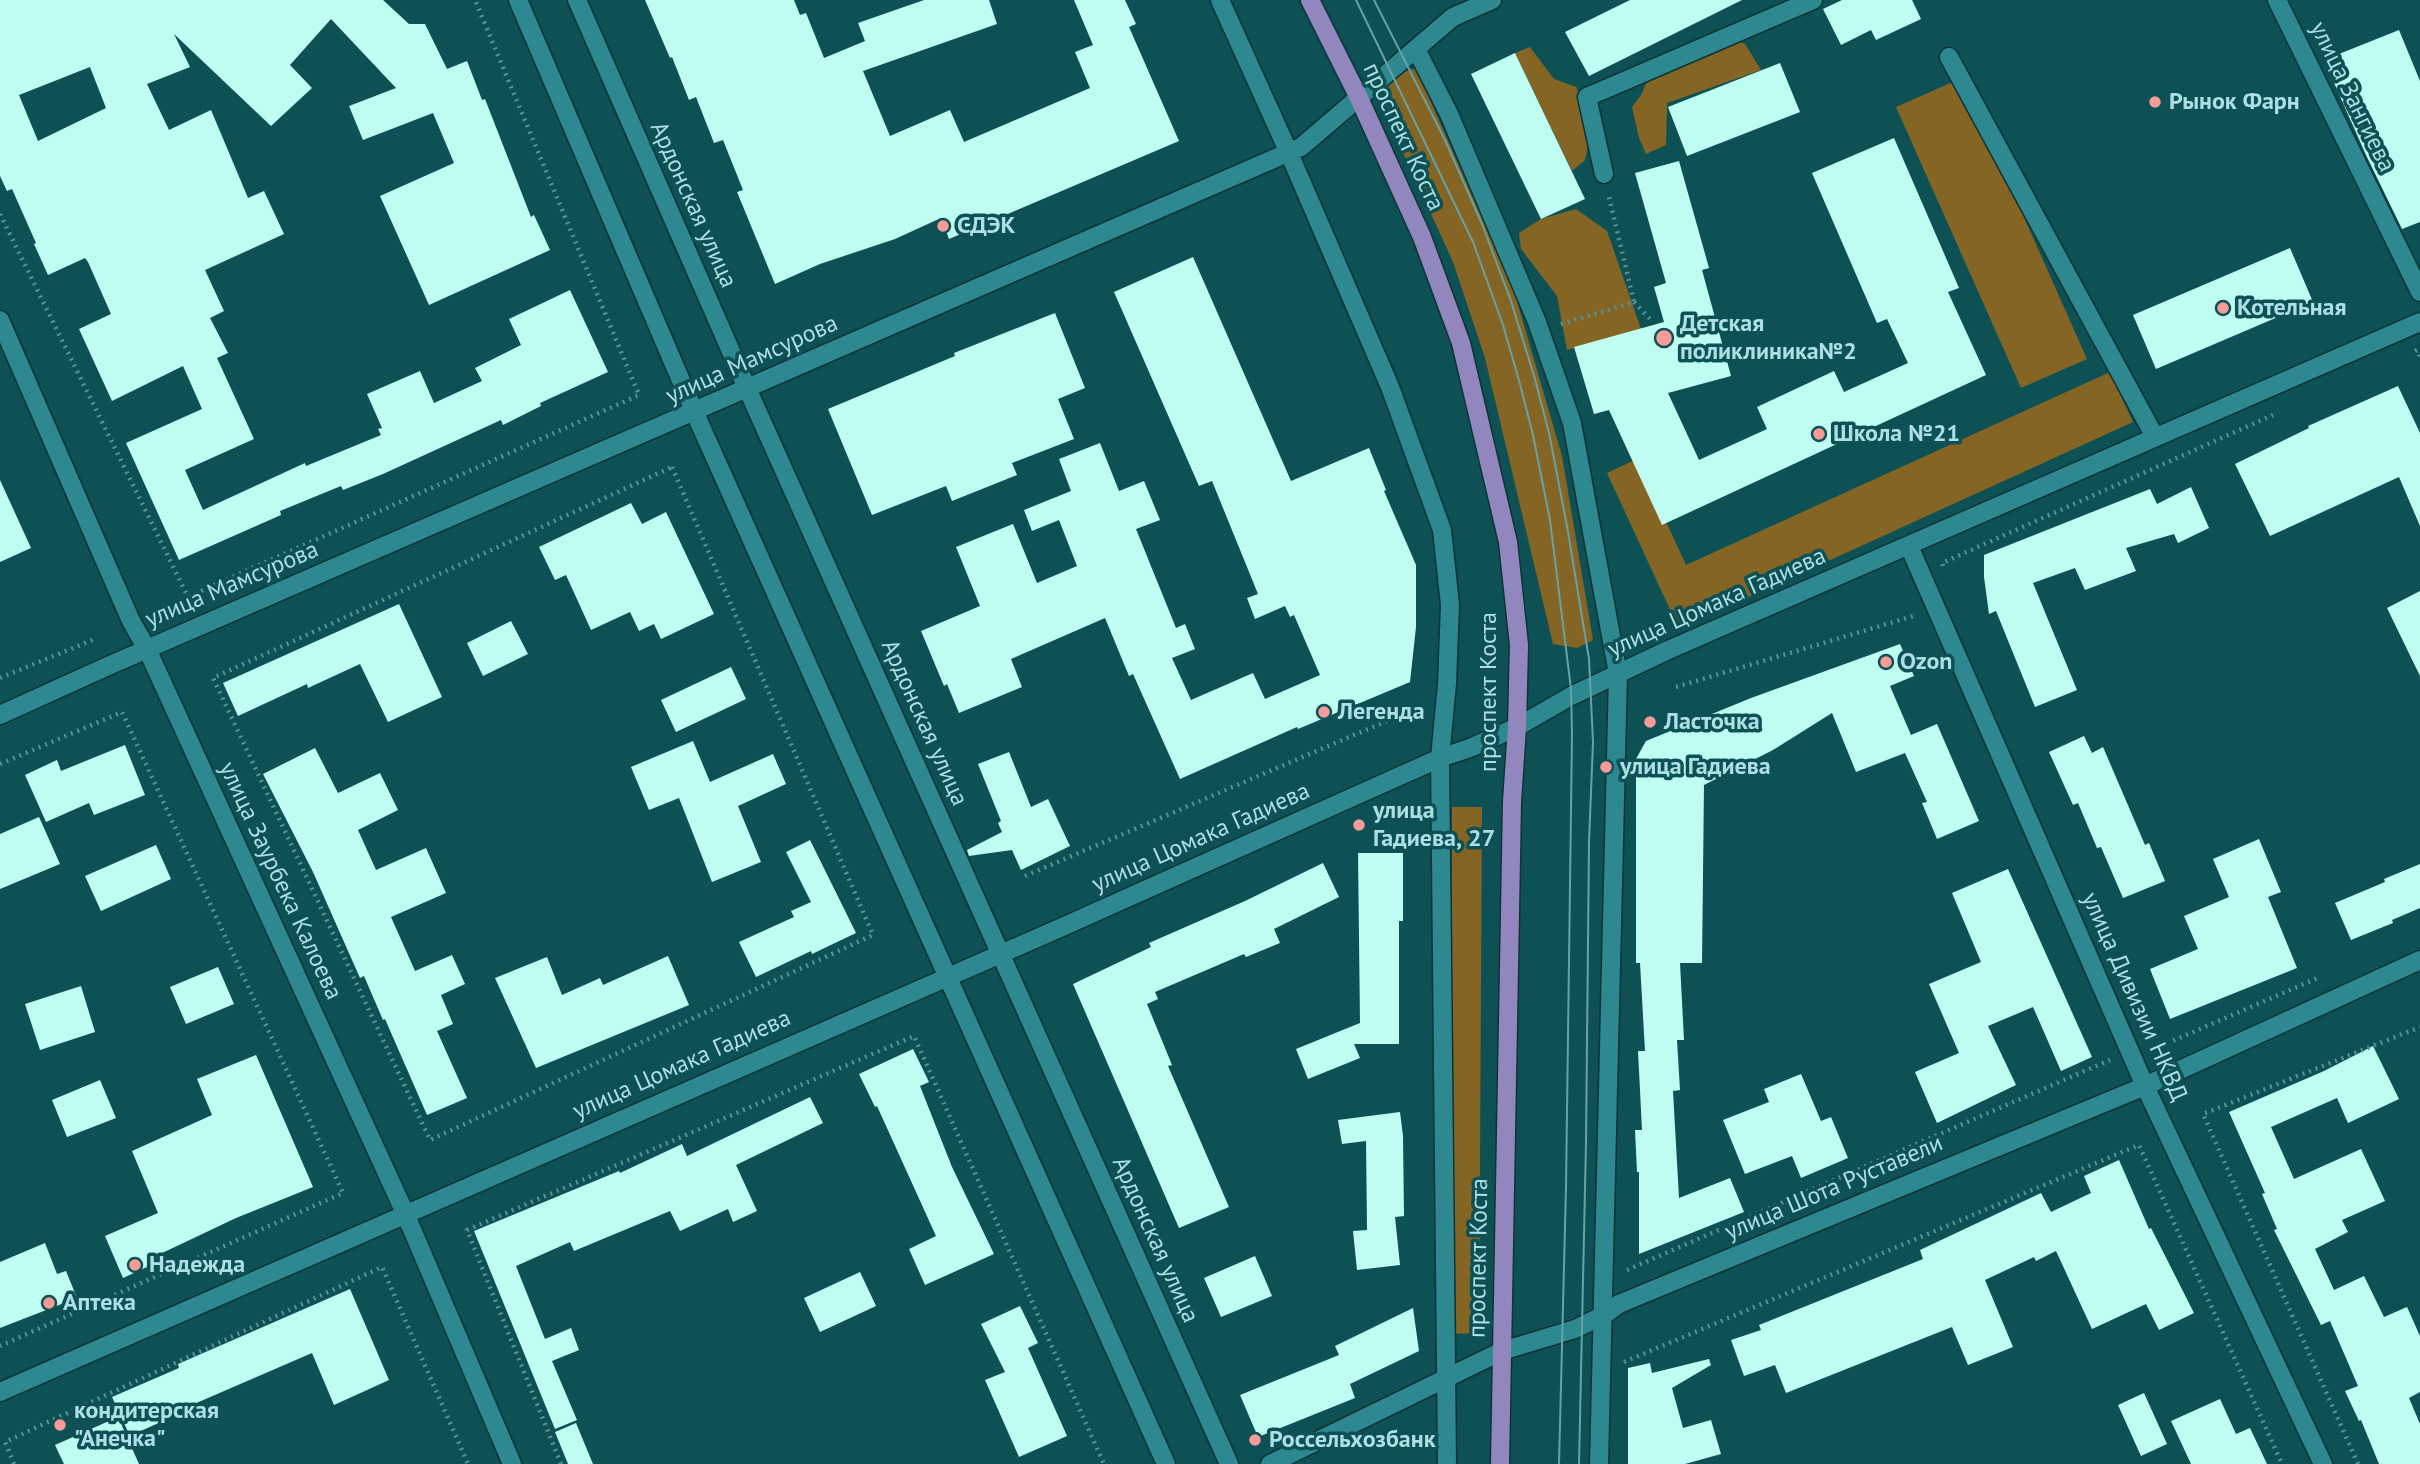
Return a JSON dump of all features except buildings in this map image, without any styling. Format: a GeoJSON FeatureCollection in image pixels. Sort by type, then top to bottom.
{"type":"FeatureCollection","features":[{"type":"Feature","properties":{"kind":"main road","name":"проспект Коста"},"geometry":{"type":"LineString","coordinates":[[1310,0],[1359,98],[1422,237],[1461,343],[1508,542],[1519,645],[1512,802],[1500,1464]]}},
{"type":"Feature","properties":{"kind":"street"},"geometry":{"type":"LineString","coordinates":[[518,0],[694,411],[1166,1464]]}},
{"type":"Feature","properties":{"kind":"street","name":"Ардонская улица"},"geometry":{"type":"LineString","coordinates":[[577,0],[747,388],[1228,1464]]}},
{"type":"Feature","properties":{"kind":"street"},"geometry":{"type":"LineString","coordinates":[[1220,0],[1390,387],[1442,530],[1450,605],[1440,758],[1447,1464]]}},
{"type":"Feature","properties":{"kind":"street","name":"улица Мамсурова"},"geometry":{"type":"LineString","coordinates":[[0,715],[1289,153],[1311,140],[1453,17],[1492,0]]}},
{"type":"Feature","properties":{"kind":"street"},"geometry":{"type":"LineString","coordinates":[[1604,174],[1587,97],[1813,0]]}},
{"type":"Feature","properties":{"kind":"street","name":"улица Зангиева"},"geometry":{"type":"LineString","coordinates":[[2277,0],[2420,292]]}},
{"type":"Feature","properties":{"kind":"street","name":"проспект Коста"},"geometry":{"type":"LineString","coordinates":[[1416,48],[1449,114],[1537,322],[1572,423],[1618,674],[1599,1464]]}},
{"type":"Feature","properties":{"kind":"street"},"geometry":{"type":"LineString","coordinates":[[1949,57],[2155,437]]}},
{"type":"Feature","properties":{"kind":"street","name":"улица Заурбека Калоева"},"geometry":{"type":"LineString","coordinates":[[0,320],[131,621],[147,649],[405,1213],[512,1464]]}},
{"type":"Feature","properties":{"kind":"street","name":"улица Цомака Гадиева"},"geometry":{"type":"LineString","coordinates":[[0,1392],[1440,758],[1470,748],[1517,727],[1571,696],[1666,650],[2420,323]]}},
{"type":"Feature","properties":{"kind":"street","name":"улица Дивизии НКВД"},"geometry":{"type":"LineString","coordinates":[[1909,546],[2145,1086],[2323,1464]]}},
{"type":"Feature","properties":{"kind":"street","name":"улица Шота Руставели"},"geometry":{"type":"LineString","coordinates":[[1270,1464],[1502,1351],[1575,1329],[1632,1298],[2145,1086],[2420,960]]}},
{"type":"Feature","properties":{"kind":"path"},"geometry":{"type":"LineString","coordinates":[[0,214],[188,597],[614,406],[639,394],[475,0]]}},
{"type":"Feature","properties":{"kind":"path"},"geometry":{"type":"LineString","coordinates":[[1604,174],[1634,302],[1651,320]]}},
{"type":"Feature","properties":{"kind":"path"},"geometry":{"type":"LineString","coordinates":[[1557,325],[1634,302]]}},
{"type":"Feature","properties":{"kind":"path"},"geometry":{"type":"LineString","coordinates":[[2404,356],[2417,350],[2420,357]]}},
{"type":"Feature","properties":{"kind":"path"},"geometry":{"type":"LineString","coordinates":[[1942,564],[2279,412]]}},
{"type":"Feature","properties":{"kind":"path"},"geometry":{"type":"LineString","coordinates":[[672,467],[873,935],[430,1140],[213,678],[672,467]]}},
{"type":"Feature","properties":{"kind":"path"},"geometry":{"type":"LineString","coordinates":[[1676,687],[1922,614]]}},
{"type":"Feature","properties":{"kind":"path"},"geometry":{"type":"LineString","coordinates":[[0,678],[95,639]]}},
{"type":"Feature","properties":{"kind":"path"},"geometry":{"type":"LineString","coordinates":[[1026,876],[1446,695]]}},
{"type":"Feature","properties":{"kind":"path"},"geometry":{"type":"LineString","coordinates":[[0,764],[122,712],[343,1193],[0,1346]]}},
{"type":"Feature","properties":{"kind":"path"},"geometry":{"type":"LineString","coordinates":[[2154,1049],[2331,972]]}},
{"type":"Feature","properties":{"kind":"path"},"geometry":{"type":"LineString","coordinates":[[2358,1464],[2203,1114],[2420,1027]]}},
{"type":"Feature","properties":{"kind":"path"},"geometry":{"type":"LineString","coordinates":[[561,1464],[467,1230],[914,1036],[1104,1464]]}},
{"type":"Feature","properties":{"kind":"path"},"geometry":{"type":"LineString","coordinates":[[1620,1273],[2119,1057]]}},
{"type":"Feature","properties":{"kind":"path"},"geometry":{"type":"LineString","coordinates":[[1618,1364],[2139,1145],[2282,1464]]}},
{"type":"Feature","properties":{"kind":"path"},"geometry":{"type":"LineString","coordinates":[[14,1464],[5,1442],[382,1267],[468,1464]]}},
{"type":"Feature","properties":{"kind":"shaded area"},"geometry":{"type":"Polygon","coordinates":[[[1741,42],[1761,70],[1667,103],[1666,145],[1646,154],[1639,138],[1632,107],[1648,79],[1722,46],[1741,42]]]}},
{"type":"Feature","properties":{"kind":"shaded area"},"geometry":{"type":"Polygon","coordinates":[[[1530,47],[1554,79],[1576,87],[1584,104],[1590,134],[1585,160],[1572,171],[1515,53],[1530,47]]]}},
{"type":"Feature","properties":{"kind":"shaded area"},"geometry":{"type":"Polygon","coordinates":[[[1416,68],[1514,291],[1562,456],[1593,640],[1577,648],[1553,644],[1485,358],[1453,262],[1391,126],[1385,86],[1401,73],[1416,68]]]}},
{"type":"Feature","properties":{"kind":"shaded area"},"geometry":{"type":"Polygon","coordinates":[[[1962,78],[2087,359],[2021,388],[1896,107],[1962,78]]]}},
{"type":"Feature","properties":{"kind":"shaded area"},"geometry":{"type":"Polygon","coordinates":[[[1576,209],[1607,231],[1641,329],[1567,350],[1557,296],[1521,249],[1519,233],[1541,219],[1576,209]]]}},
{"type":"Feature","properties":{"kind":"shaded area"},"geometry":{"type":"Polygon","coordinates":[[[2110,372],[2133,422],[1679,629],[1607,473],[1637,459],[1686,565],[2110,372]]]}},
{"type":"Feature","properties":{"kind":"shaded area"},"geometry":{"type":"Polygon","coordinates":[[[1452,807],[1482,807],[1479,1333],[1451,1334],[1452,807]]]}},
{"type":"Feature","properties":{"kind":"tram line"},"geometry":{"type":"LineString","coordinates":[[1356,0],[1473,242],[1503,325],[1520,384],[1550,520],[1571,689],[1572,734],[1559,1464]]}},
{"type":"Feature","properties":{"kind":"tram line"},"geometry":{"type":"LineString","coordinates":[[1374,0],[1445,140],[1482,224],[1511,301],[1549,433],[1589,659],[1593,742],[1579,1464]]}},
{"type":"Feature","properties":{"kind":"place","name":"Рынок Фарн"},"geometry":{"type":"Point","coordinates":[2155,102]}},
{"type":"Feature","properties":{"kind":"place","name":"СДЭК"},"geometry":{"type":"Point","coordinates":[943,226]}},
{"type":"Feature","properties":{"kind":"place","name":"Котельная"},"geometry":{"type":"Point","coordinates":[2223,308]}},
{"type":"Feature","properties":{"kind":"place","name":"Детская поликлиника№2"},"geometry":{"type":"Point","coordinates":[1664,338]}},
{"type":"Feature","properties":{"kind":"place","name":"Школа №21"},"geometry":{"type":"Point","coordinates":[1819,434]}},
{"type":"Feature","properties":{"kind":"place","name":"Ozon"},"geometry":{"type":"Point","coordinates":[1886,662]}},
{"type":"Feature","properties":{"kind":"place","name":"Легенда"},"geometry":{"type":"Point","coordinates":[1324,712]}},
{"type":"Feature","properties":{"kind":"place","name":"Ласточка"},"geometry":{"type":"Point","coordinates":[1650,722]}},
{"type":"Feature","properties":{"kind":"place","name":"улица Гадиева"},"geometry":{"type":"Point","coordinates":[1606,767]}},
{"type":"Feature","properties":{"kind":"place","name":"улица Гадиева, 27"},"geometry":{"type":"Point","coordinates":[1359,825]}},
{"type":"Feature","properties":{"kind":"place","name":"Надежда"},"geometry":{"type":"Point","coordinates":[135,1265]}},
{"type":"Feature","properties":{"kind":"place","name":"Аптека"},"geometry":{"type":"Point","coordinates":[49,1303]}},
{"type":"Feature","properties":{"kind":"place","name":"кондитерская \"Анечка\""},"geometry":{"type":"Point","coordinates":[60,1425]}},
{"type":"Feature","properties":{"kind":"place","name":"Россельхозбанк"},"geometry":{"type":"Point","coordinates":[1255,1440]}}]}
